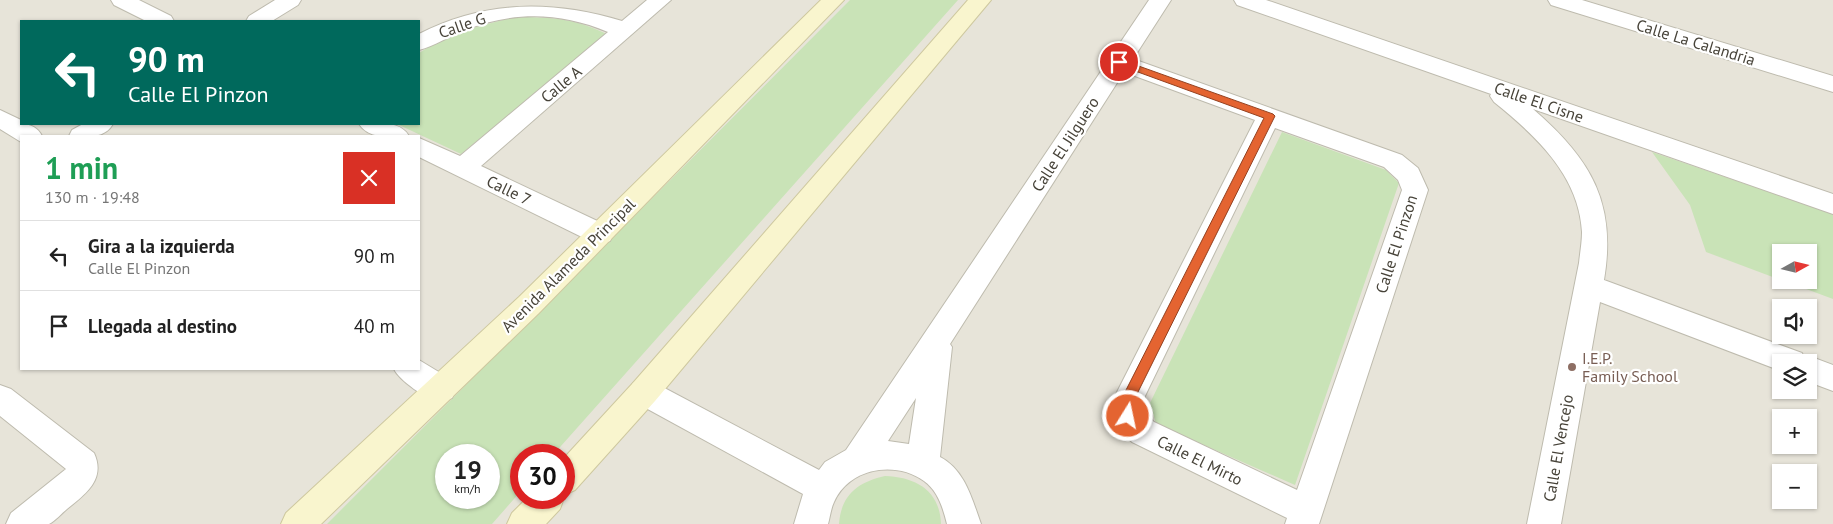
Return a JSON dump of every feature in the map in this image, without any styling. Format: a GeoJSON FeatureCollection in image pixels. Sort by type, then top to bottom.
{"type":"FeatureCollection","features":[{"type":"Feature","properties":{"kind":"street"},"geometry":{"type":"LineString","coordinates":[[122,0],[160,20]]}},
{"type":"Feature","properties":{"kind":"street"},"geometry":{"type":"LineString","coordinates":[[259,20],[290,0]]}},
{"type":"Feature","properties":{"kind":"street","name":"Calle A"},"geometry":{"type":"LineString","coordinates":[[462,168],[660,0]]}},
{"type":"Feature","properties":{"kind":"street","name":"Avenida Alameda Principal"},"geometry":{"type":"LineString","coordinates":[[298,524],[441,389],[600,234],[834,0]]}},
{"type":"Feature","properties":{"kind":"street"},"geometry":{"type":"LineString","coordinates":[[575,468],[644,392],[980,0]]}},
{"type":"Feature","properties":{"kind":"street","name":"Calle El Jilguero"},"geometry":{"type":"LineString","coordinates":[[937,341],[1160,0]]}},
{"type":"Feature","properties":{"kind":"street","name":"Calle El Cisne"},"geometry":{"type":"LineString","coordinates":[[1245,0],[1833,204]]}},
{"type":"Feature","properties":{"kind":"street","name":"Calle La Calandria"},"geometry":{"type":"LineString","coordinates":[[1559,0],[1833,84]]}},
{"type":"Feature","properties":{"kind":"street","name":"Calle G"},"geometry":{"type":"LineString","coordinates":[[420,43],[476,18],[521,10],[565,11],[584,15],[624,30]]}},
{"type":"Feature","properties":{"kind":"street","name":"Calle El Pinzon"},"geometry":{"type":"LineString","coordinates":[[1119,62],[1393,161],[1409,175],[1415,190],[1304,518]]}},
{"type":"Feature","properties":{"kind":"street","name":"Calle El Vencejo"},"geometry":{"type":"LineString","coordinates":[[1460,75],[1499,94],[1528,116],[1552,139],[1573,166],[1588,199],[1595,232],[1588,286],[1544,524]]}},
{"type":"Feature","properties":{"kind":"street","name":"Calle El Mirto"},"geometry":{"type":"LineString","coordinates":[[1270,116],[1130,396],[1128,416],[1143,432],[1304,518]]}},
{"type":"Feature","properties":{"kind":"street"},"geometry":{"type":"LineString","coordinates":[[0,118],[28,135]]}},
{"type":"Feature","properties":{"kind":"street"},"geometry":{"type":"LineString","coordinates":[[84,135],[98,125]]}},
{"type":"Feature","properties":{"kind":"street"},"geometry":{"type":"LineString","coordinates":[[373,125],[395,135]]}},
{"type":"Feature","properties":{"kind":"street","name":"Calle 7"},"geometry":{"type":"LineString","coordinates":[[420,147],[600,234]]}},
{"type":"Feature","properties":{"kind":"street"},"geometry":{"type":"LineString","coordinates":[[1588,286],[1772,355]]}},
{"type":"Feature","properties":{"kind":"street"},"geometry":{"type":"LineString","coordinates":[[858,460],[937,341]]}},
{"type":"Feature","properties":{"kind":"street"},"geometry":{"type":"LineString","coordinates":[[923,462],[937,341]]}},
{"type":"Feature","properties":{"kind":"street"},"geometry":{"type":"LineString","coordinates":[[410,370],[441,389]]}},
{"type":"Feature","properties":{"kind":"street"},"geometry":{"type":"LineString","coordinates":[[1817,372],[1833,378]]}},
{"type":"Feature","properties":{"kind":"street"},"geometry":{"type":"LineString","coordinates":[[644,392],[822,488]]}},
{"type":"Feature","properties":{"kind":"street"},"geometry":{"type":"LineString","coordinates":[[0,398],[83,463],[82,474],[70,487],[23,524]]}},
{"type":"Feature","properties":{"kind":"street"},"geometry":{"type":"LineString","coordinates":[[811,524],[812,510],[822,488],[838,471],[858,460],[880,454],[902,455],[923,462],[940,474],[954,489],[962,508],[964,524]]}},
{"type":"Feature","properties":{"kind":"street"},"geometry":{"type":"LineString","coordinates":[[524,524],[538,509]]}},
{"type":"Feature","properties":{"kind":"shaded area"},"geometry":{"type":"Polygon","coordinates":[[[0,0],[1833,0],[1833,524],[0,524],[0,0]]]}},
{"type":"Feature","properties":{"kind":"green space"},"geometry":{"type":"Polygon","coordinates":[[[850,0],[958,0],[563,444],[510,444],[510,504],[492,524],[327,524],[850,0]]]}},
{"type":"Feature","properties":{"kind":"green space"},"geometry":{"type":"Polygon","coordinates":[[[514,17],[539,17],[572,22],[607,34],[461,154],[399,125],[420,125],[420,52],[450,34],[514,17]]]}},
{"type":"Feature","properties":{"kind":"green space"},"geometry":{"type":"Polygon","coordinates":[[[1282,132],[1386,170],[1399,183],[1295,485],[1156,424],[1150,403],[1282,132]]]}},
{"type":"Feature","properties":{"kind":"green space"},"geometry":{"type":"Polygon","coordinates":[[[1652,152],[1833,214],[1833,299],[1806,289],[1818,289],[1818,244],[1772,244],[1772,277],[1706,252],[1690,205],[1652,152]]]}},
{"type":"Feature","properties":{"kind":"green space"},"geometry":{"type":"Polygon","coordinates":[[[885,476],[906,479],[916,483],[931,494],[940,512],[941,524],[839,524],[843,505],[853,491],[867,482],[885,476]]]}},
{"type":"Feature","properties":{"kind":"place","name":"I.E.P. Family School"},"geometry":{"type":"Point","coordinates":[1572,367]}},
{"type":"Feature","properties":{"kind":"route"},"geometry":{"type":"LineString","coordinates":[[1119,62],[1270,116],[1130,396],[1128,416]]}}]}
